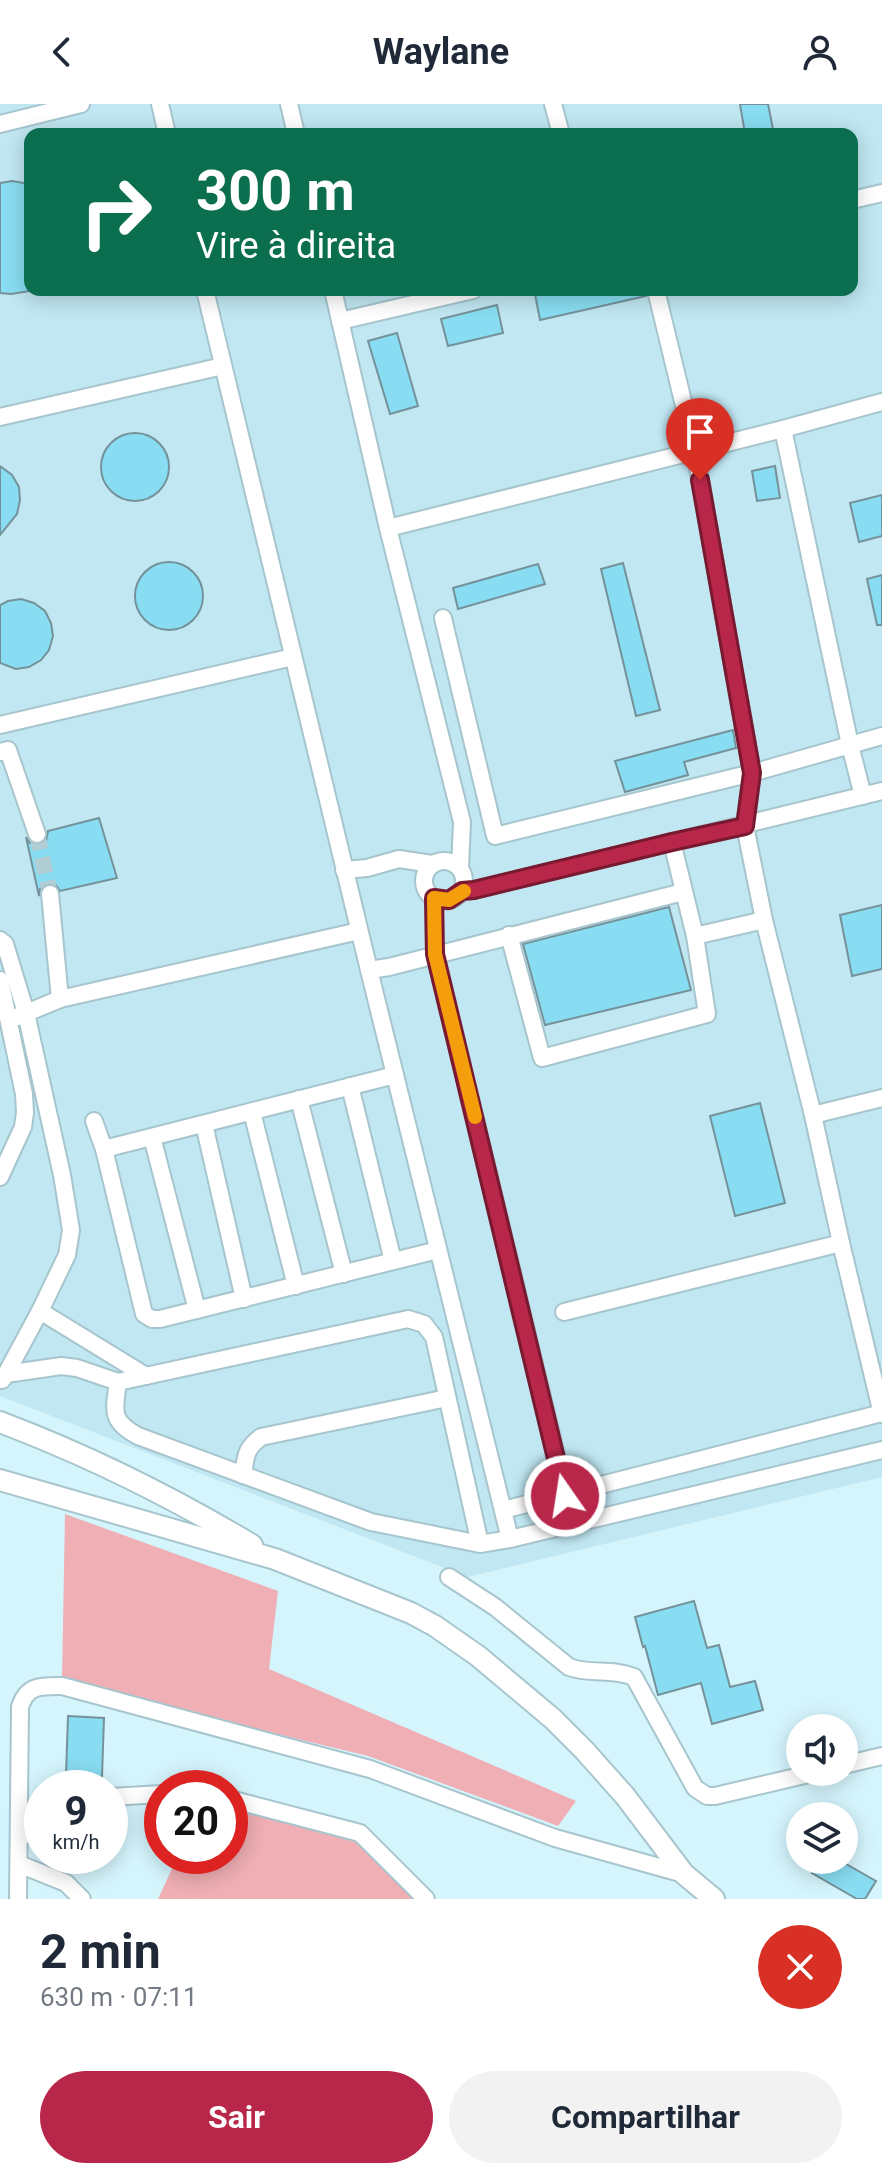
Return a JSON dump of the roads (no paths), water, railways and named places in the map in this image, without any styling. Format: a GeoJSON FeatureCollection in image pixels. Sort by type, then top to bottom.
{"type":"FeatureCollection","features":[{"type":"Feature","properties":{"kind":"main road"},"geometry":{"type":"LineString","coordinates":[[0,1443],[9,1425],[206,1517],[275,1559]]}},
{"type":"Feature","properties":{"kind":"main road"},"geometry":{"type":"LineString","coordinates":[[0,1462],[12,1476],[33,1490]]}},
{"type":"Feature","properties":{"kind":"main road"},"geometry":{"type":"LineString","coordinates":[[0,1480],[275,1559],[411,1613],[461,1642],[542,1709],[584,1750],[625,1796],[684,1874],[714,1899]]}},
{"type":"Feature","properties":{"kind":"street"},"geometry":{"type":"LineString","coordinates":[[0,124],[81,104]]}},
{"type":"Feature","properties":{"kind":"street"},"geometry":{"type":"LineString","coordinates":[[160,104],[166,128]]}},
{"type":"Feature","properties":{"kind":"street"},"geometry":{"type":"LineString","coordinates":[[289,104],[295,128]]}},
{"type":"Feature","properties":{"kind":"street"},"geometry":{"type":"LineString","coordinates":[[553,104],[557,128]]}},
{"type":"Feature","properties":{"kind":"street"},"geometry":{"type":"LineString","coordinates":[[858,199],[882,193]]}},
{"type":"Feature","properties":{"kind":"street"},"geometry":{"type":"LineString","coordinates":[[206,296],[344,870],[510,1539]]}},
{"type":"Feature","properties":{"kind":"street"},"geometry":{"type":"LineString","coordinates":[[334,296],[388,528],[462,822],[460,868]]}},
{"type":"Feature","properties":{"kind":"street"},"geometry":{"type":"LineString","coordinates":[[340,321],[447,296]]}},
{"type":"Feature","properties":{"kind":"street"},"geometry":{"type":"LineString","coordinates":[[503,1510],[882,1413],[878,1377],[841,1243],[813,1115],[764,920],[745,826],[752,773],[695,451],[657,296]]}},
{"type":"Feature","properties":{"kind":"street"},"geometry":{"type":"LineString","coordinates":[[0,417],[223,366]]}},
{"type":"Feature","properties":{"kind":"street"},"geometry":{"type":"LineString","coordinates":[[388,528],[882,402]]}},
{"type":"Feature","properties":{"kind":"street"},"geometry":{"type":"LineString","coordinates":[[783,429],[863,796]]}},
{"type":"Feature","properties":{"kind":"street"},"geometry":{"type":"LineString","coordinates":[[443,618],[495,836],[752,773],[882,736]]}},
{"type":"Feature","properties":{"kind":"street"},"geometry":{"type":"LineString","coordinates":[[0,725],[293,657]]}},
{"type":"Feature","properties":{"kind":"street"},"geometry":{"type":"LineString","coordinates":[[0,752],[8,750],[37,834]]}},
{"type":"Feature","properties":{"kind":"street"},"geometry":{"type":"LineString","coordinates":[[462,891],[464,875],[454,863],[439,861],[427,870],[424,885],[428,893],[434,898],[449,900],[462,891],[882,791]]}},
{"type":"Feature","properties":{"kind":"street"},"geometry":{"type":"LineString","coordinates":[[509,935],[542,1058],[707,1014],[695,936],[672,842]]}},
{"type":"Feature","properties":{"kind":"street"},"geometry":{"type":"LineString","coordinates":[[344,870],[367,868],[399,859],[432,864]]}},
{"type":"Feature","properties":{"kind":"street"},"geometry":{"type":"LineString","coordinates":[[369,970],[683,892]]}},
{"type":"Feature","properties":{"kind":"street"},"geometry":{"type":"LineString","coordinates":[[50,894],[60,999]]}},
{"type":"Feature","properties":{"kind":"street"},"geometry":{"type":"LineString","coordinates":[[434,898],[435,954],[573,1525]]}},
{"type":"Feature","properties":{"kind":"street"},"geometry":{"type":"LineString","coordinates":[[695,936],[764,920]]}},
{"type":"Feature","properties":{"kind":"street"},"geometry":{"type":"LineString","coordinates":[[9,1021],[60,999],[359,931]]}},
{"type":"Feature","properties":{"kind":"street"},"geometry":{"type":"LineString","coordinates":[[0,940],[5,944],[26,1013],[71,1230],[67,1255],[3,1378]]}},
{"type":"Feature","properties":{"kind":"street"},"geometry":{"type":"LineString","coordinates":[[0,980],[24,1094],[25,1113],[23,1127],[0,1177]]}},
{"type":"Feature","properties":{"kind":"street"},"geometry":{"type":"LineString","coordinates":[[104,1149],[395,1075]]}},
{"type":"Feature","properties":{"kind":"street"},"geometry":{"type":"LineString","coordinates":[[350,1086],[393,1261]]}},
{"type":"Feature","properties":{"kind":"street"},"geometry":{"type":"LineString","coordinates":[[813,1115],[882,1098]]}},
{"type":"Feature","properties":{"kind":"street"},"geometry":{"type":"LineString","coordinates":[[299,1099],[344,1274]]}},
{"type":"Feature","properties":{"kind":"street"},"geometry":{"type":"LineString","coordinates":[[252,1112],[296,1286]]}},
{"type":"Feature","properties":{"kind":"street"},"geometry":{"type":"LineString","coordinates":[[94,1121],[104,1149],[144,1314],[152,1319],[438,1250]]}},
{"type":"Feature","properties":{"kind":"street"},"geometry":{"type":"LineString","coordinates":[[204,1124],[244,1299]]}},
{"type":"Feature","properties":{"kind":"street"},"geometry":{"type":"LineString","coordinates":[[152,1137],[197,1310]]}},
{"type":"Feature","properties":{"kind":"street"},"geometry":{"type":"LineString","coordinates":[[564,1312],[841,1243]]}},
{"type":"Feature","properties":{"kind":"street"},"geometry":{"type":"LineString","coordinates":[[40,1311],[146,1376]]}},
{"type":"Feature","properties":{"kind":"street"},"geometry":{"type":"LineString","coordinates":[[3,1378],[61,1366],[118,1382],[408,1319],[424,1324],[434,1337],[480,1544]]}},
{"type":"Feature","properties":{"kind":"street"},"geometry":{"type":"LineString","coordinates":[[118,1382],[114,1411],[118,1422],[138,1436],[371,1522],[480,1544],[573,1525],[882,1450]]}},
{"type":"Feature","properties":{"kind":"street"},"geometry":{"type":"LineString","coordinates":[[243,1475],[246,1454],[261,1437],[447,1398]]}},
{"type":"Feature","properties":{"kind":"street"},"geometry":{"type":"LineString","coordinates":[[449,1577],[495,1607],[569,1667],[580,1671],[621,1671],[634,1677],[695,1788],[707,1796],[786,1779]]}},
{"type":"Feature","properties":{"kind":"street"},"geometry":{"type":"LineString","coordinates":[[18,1899],[20,1707],[29,1690],[42,1686],[62,1686],[370,1769],[555,1838],[684,1874]]}},
{"type":"Feature","properties":{"kind":"street"},"geometry":{"type":"LineString","coordinates":[[858,1762],[882,1756]]}},
{"type":"Feature","properties":{"kind":"street"},"geometry":{"type":"LineString","coordinates":[[248,1804],[360,1833],[426,1899]]}},
{"type":"Feature","properties":{"kind":"street"},"geometry":{"type":"LineString","coordinates":[[19,1840],[24,1835]]}},
{"type":"Feature","properties":{"kind":"street"},"geometry":{"type":"LineString","coordinates":[[19,1864],[66,1883],[82,1899]]}},
{"type":"Feature","properties":{"kind":"tunnel"},"geometry":{"type":"LineString","coordinates":[[37,834],[50,894]]}}]}
